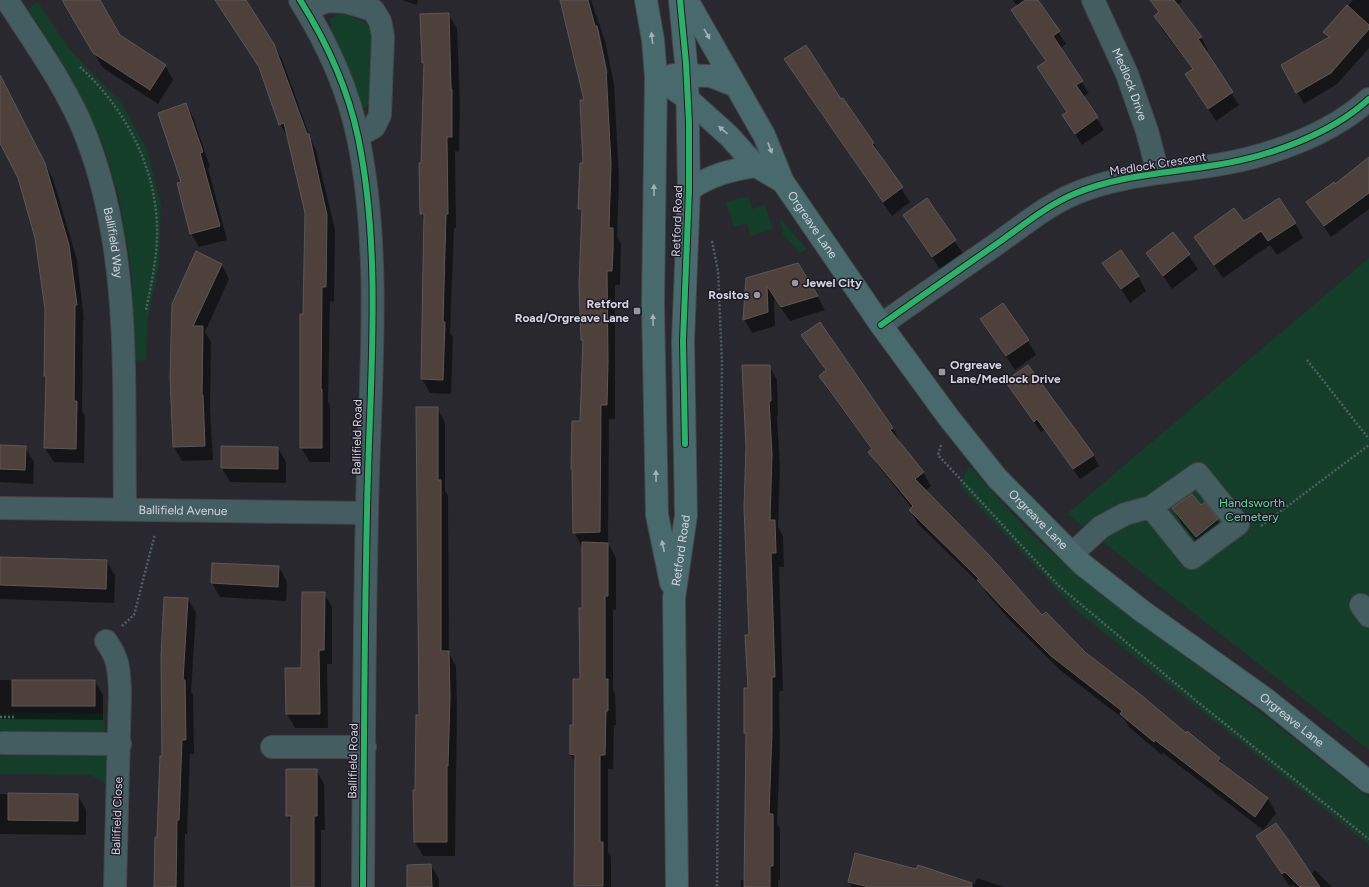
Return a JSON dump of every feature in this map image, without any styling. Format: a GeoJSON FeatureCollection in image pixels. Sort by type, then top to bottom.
{"type":"FeatureCollection","features":[{"type":"Feature","properties":{"kind":"main road","name":"Retford Road"},"geometry":{"type":"LineString","coordinates":[[646,0],[653,40],[656,77],[653,305],[656,515],[674,598]]}},
{"type":"Feature","properties":{"kind":"main road","name":"Retford Road"},"geometry":{"type":"LineString","coordinates":[[677,887],[674,598],[686,515],[683,341],[689,190],[687,74],[680,0]]}},
{"type":"Feature","properties":{"kind":"main road","name":"Orgreave Lane"},"geometry":{"type":"LineString","coordinates":[[687,0],[764,135],[783,182],[881,325],[950,418],[997,478],[1072,554],[1142,611],[1267,700],[1369,782]]}},
{"type":"Feature","properties":{"kind":"main road"},"geometry":{"type":"LineString","coordinates":[[656,77],[687,74],[711,76],[736,86]]}},
{"type":"Feature","properties":{"kind":"main road","name":"Orgreave Lane"},"geometry":{"type":"LineString","coordinates":[[656,77],[688,99],[729,136],[756,166],[783,182]]}},
{"type":"Feature","properties":{"kind":"main road"},"geometry":{"type":"LineString","coordinates":[[689,190],[702,181],[720,173],[756,166]]}},
{"type":"Feature","properties":{"kind":"street","name":"Ballifield Way"},"geometry":{"type":"LineString","coordinates":[[7,0],[75,111],[96,165],[105,199],[120,300],[124,381],[125,510]]}},
{"type":"Feature","properties":{"kind":"street","name":"Medlock Drive"},"geometry":{"type":"LineString","coordinates":[[1093,0],[1127,74],[1147,131],[1158,173]]}},
{"type":"Feature","properties":{"kind":"street"},"geometry":{"type":"LineString","coordinates":[[303,5],[328,1],[346,2],[373,10],[380,21],[383,36],[380,115],[374,127],[358,136]]}},
{"type":"Feature","properties":{"kind":"street","name":"Ballifield Road"},"geometry":{"type":"LineString","coordinates":[[303,5],[334,68],[345,95],[358,136],[371,234],[372,307],[367,513],[363,887]]}},
{"type":"Feature","properties":{"kind":"street","name":"Medlock Crescent"},"geometry":{"type":"LineString","coordinates":[[881,325],[1038,214],[1073,195],[1102,184],[1158,173],[1217,165],[1268,153],[1308,138],[1338,123],[1369,99]]}},
{"type":"Feature","properties":{"kind":"street"},"geometry":{"type":"LineString","coordinates":[[1072,554],[1101,527],[1125,514],[1151,508],[1198,474],[1238,524],[1192,558],[1151,508]]}},
{"type":"Feature","properties":{"kind":"street","name":"Ballifield Avenue"},"geometry":{"type":"LineString","coordinates":[[0,508],[367,513]]}},
{"type":"Feature","properties":{"kind":"street","name":"Ballifield Close"},"geometry":{"type":"LineString","coordinates":[[106,641],[119,665],[120,744],[115,887]]}},
{"type":"Feature","properties":{"kind":"street"},"geometry":{"type":"LineString","coordinates":[[3,743],[120,744]]}},
{"type":"Feature","properties":{"kind":"street"},"geometry":{"type":"LineString","coordinates":[[272,747],[365,747]]}},
{"type":"Feature","properties":{"kind":"path"},"geometry":{"type":"LineString","coordinates":[[711,236],[718,271],[722,363],[717,887]]}},
{"type":"Feature","properties":{"kind":"path"},"geometry":{"type":"LineString","coordinates":[[1307,360],[1369,439]]}},
{"type":"Feature","properties":{"kind":"path"},"geometry":{"type":"LineString","coordinates":[[950,418],[938,455],[1059,586],[1199,703],[1369,839]]}},
{"type":"Feature","properties":{"kind":"path"},"geometry":{"type":"LineString","coordinates":[[1238,524],[1244,531],[1254,532],[1369,445]]}},
{"type":"Feature","properties":{"kind":"path"},"geometry":{"type":"LineString","coordinates":[[106,641],[134,615],[161,510]]}},
{"type":"Feature","properties":{"kind":"green space"},"geometry":{"type":"Polygon","coordinates":[[[38,2],[69,49],[122,104],[147,150],[161,206],[159,265],[147,323],[146,360],[133,361],[132,273],[119,198],[104,147],[75,84],[28,9],[38,2]]]}},
{"type":"Feature","properties":{"kind":"green space"},"geometry":{"type":"Polygon","coordinates":[[[343,13],[368,24],[372,42],[371,104],[361,110],[331,34],[331,18],[343,13]]]}},
{"type":"Feature","properties":{"kind":"green space"},"geometry":{"type":"Polygon","coordinates":[[[748,196],[752,209],[765,205],[773,229],[751,236],[747,223],[734,227],[726,202],[748,196]]]}},
{"type":"Feature","properties":{"kind":"green space"},"geometry":{"type":"Polygon","coordinates":[[[780,219],[807,249],[800,253],[783,234],[780,219]]]}},
{"type":"Feature","properties":{"kind":"green space","name":"Handsworth Cemetery"},"geometry":{"type":"Polygon","coordinates":[[[1369,258],[1369,750],[1067,514],[1369,258]]]}},
{"type":"Feature","properties":{"kind":"green space"},"geometry":{"type":"Polygon","coordinates":[[[969,466],[1029,532],[1089,585],[1269,719],[1369,798],[1369,845],[1076,610],[960,486],[969,466]]]}},
{"type":"Feature","properties":{"kind":"green space"},"geometry":{"type":"Polygon","coordinates":[[[0,713],[104,714],[108,785],[91,775],[0,774],[0,713]]]}},
{"type":"Feature","properties":{"kind":"building"},"geometry":{"type":"Polygon","coordinates":[[[62,0],[100,0],[120,35],[166,65],[150,90],[93,53],[62,0]]]}},
{"type":"Feature","properties":{"kind":"building"},"geometry":{"type":"Polygon","coordinates":[[[215,0],[246,0],[274,44],[307,134],[309,134],[327,215],[326,287],[322,287],[322,448],[300,448],[300,314],[303,314],[305,213],[284,123],[279,125],[259,67],[215,0]]]}},
{"type":"Feature","properties":{"kind":"building"},"geometry":{"type":"Polygon","coordinates":[[[560,0],[588,0],[595,26],[597,26],[606,69],[611,164],[609,228],[613,228],[613,250],[612,271],[607,271],[607,405],[601,405],[600,532],[573,533],[571,469],[572,421],[580,421],[583,340],[581,340],[579,284],[582,209],[578,209],[580,163],[583,163],[580,100],[584,100],[560,0]]]}},
{"type":"Feature","properties":{"kind":"building"},"geometry":{"type":"Polygon","coordinates":[[[1025,0],[1038,0],[1060,31],[1053,36],[1083,81],[1076,85],[1098,117],[1075,134],[1062,115],[1067,112],[1037,67],[1046,61],[1011,10],[1025,0]]]}},
{"type":"Feature","properties":{"kind":"building"},"geometry":{"type":"Polygon","coordinates":[[[1150,0],[1174,0],[1202,37],[1198,39],[1233,92],[1208,109],[1185,74],[1193,69],[1154,16],[1159,12],[1150,0]]]}},
{"type":"Feature","properties":{"kind":"building"},"geometry":{"type":"Polygon","coordinates":[[[1347,5],[1369,25],[1369,29],[1331,73],[1296,93],[1281,65],[1329,37],[1323,32],[1347,5]]]}},
{"type":"Feature","properties":{"kind":"building"},"geometry":{"type":"Polygon","coordinates":[[[449,13],[452,137],[447,137],[448,214],[446,214],[443,380],[421,379],[424,214],[420,214],[419,163],[421,163],[424,63],[422,63],[420,14],[449,13]]]}},
{"type":"Feature","properties":{"kind":"building"},"geometry":{"type":"Polygon","coordinates":[[[806,45],[841,99],[843,98],[874,143],[872,144],[903,187],[883,202],[784,59],[806,45]]]}},
{"type":"Feature","properties":{"kind":"building"},"geometry":{"type":"Polygon","coordinates":[[[0,75],[45,163],[69,245],[77,305],[75,305],[74,401],[77,401],[76,449],[44,448],[46,376],[44,376],[45,309],[35,238],[18,178],[0,143],[0,75]]]}},
{"type":"Feature","properties":{"kind":"building"},"geometry":{"type":"Polygon","coordinates":[[[186,103],[203,152],[200,153],[220,226],[190,234],[177,183],[181,182],[158,113],[186,103]]]}},
{"type":"Feature","properties":{"kind":"building"},"geometry":{"type":"Polygon","coordinates":[[[1369,157],[1369,193],[1324,226],[1306,202],[1334,182],[1335,184],[1369,157]]]}},
{"type":"Feature","properties":{"kind":"building"},"geometry":{"type":"Polygon","coordinates":[[[927,198],[956,240],[932,257],[903,215],[927,198]]]}},
{"type":"Feature","properties":{"kind":"building"},"geometry":{"type":"Polygon","coordinates":[[[1279,198],[1296,223],[1268,241],[1261,231],[1214,265],[1194,237],[1234,208],[1244,221],[1279,198]]]}},
{"type":"Feature","properties":{"kind":"building"},"geometry":{"type":"Polygon","coordinates":[[[1173,232],[1190,254],[1163,276],[1146,253],[1173,232]]]}},
{"type":"Feature","properties":{"kind":"building"},"geometry":{"type":"Polygon","coordinates":[[[1121,250],[1139,276],[1121,289],[1102,263],[1121,250]]]}},
{"type":"Feature","properties":{"kind":"building"},"geometry":{"type":"Polygon","coordinates":[[[196,251],[222,264],[193,326],[203,326],[202,395],[205,446],[173,447],[170,377],[172,304],[196,251]]]}},
{"type":"Feature","properties":{"kind":"building"},"geometry":{"type":"Polygon","coordinates":[[[798,263],[818,296],[781,307],[767,286],[768,312],[743,320],[746,278],[798,263]]]}},
{"type":"Feature","properties":{"kind":"building"},"geometry":{"type":"Polygon","coordinates":[[[1003,303],[1029,340],[1006,356],[980,319],[1003,303]]]}},
{"type":"Feature","properties":{"kind":"building"},"geometry":{"type":"Polygon","coordinates":[[[820,322],[893,428],[890,430],[924,472],[915,479],[989,555],[1042,615],[1046,612],[1085,652],[1141,695],[1186,733],[1187,731],[1220,758],[1218,761],[1268,798],[1255,817],[1155,740],[1154,742],[1120,714],[1122,711],[1051,656],[1002,607],[977,580],[979,579],[909,510],[913,506],[868,452],[872,449],[819,376],[826,370],[801,335],[820,322]]]}},
{"type":"Feature","properties":{"kind":"building"},"geometry":{"type":"Polygon","coordinates":[[[742,365],[770,365],[771,401],[769,401],[772,454],[770,520],[775,520],[776,553],[771,553],[775,677],[772,677],[772,732],[769,814],[773,814],[773,866],[770,866],[770,887],[744,887],[746,733],[744,733],[744,688],[748,688],[745,635],[749,635],[744,507],[746,447],[742,365]]]}},
{"type":"Feature","properties":{"kind":"building"},"geometry":{"type":"Polygon","coordinates":[[[1028,365],[1094,455],[1073,469],[1037,419],[1034,422],[1005,381],[1028,365]]]}},
{"type":"Feature","properties":{"kind":"building"},"geometry":{"type":"Polygon","coordinates":[[[416,407],[438,407],[438,480],[441,480],[441,651],[449,651],[450,697],[447,766],[447,842],[414,842],[413,790],[415,790],[416,715],[419,715],[416,407]]]}},
{"type":"Feature","properties":{"kind":"building"},"geometry":{"type":"Polygon","coordinates":[[[0,445],[26,446],[25,470],[0,469],[0,445]]]}},
{"type":"Feature","properties":{"kind":"building"},"geometry":{"type":"Polygon","coordinates":[[[221,446],[278,447],[278,469],[221,468],[221,446]]]}},
{"type":"Feature","properties":{"kind":"building"},"geometry":{"type":"Polygon","coordinates":[[[1192,494],[1201,505],[1205,502],[1218,519],[1196,537],[1172,508],[1192,494]]]}},
{"type":"Feature","properties":{"kind":"building"},"geometry":{"type":"Polygon","coordinates":[[[582,542],[608,543],[608,596],[605,596],[605,679],[608,679],[608,711],[606,711],[605,755],[600,755],[600,842],[603,842],[603,886],[574,886],[575,755],[570,754],[570,725],[573,725],[573,679],[580,679],[579,608],[582,608],[582,542]]]}},
{"type":"Feature","properties":{"kind":"building"},"geometry":{"type":"Polygon","coordinates":[[[0,557],[107,560],[106,589],[0,585],[0,557]]]}},
{"type":"Feature","properties":{"kind":"building"},"geometry":{"type":"Polygon","coordinates":[[[212,563],[279,566],[278,587],[211,583],[212,563]]]}},
{"type":"Feature","properties":{"kind":"building"},"geometry":{"type":"Polygon","coordinates":[[[302,592],[325,592],[324,650],[319,650],[320,714],[286,714],[285,668],[301,668],[302,592]]]}},
{"type":"Feature","properties":{"kind":"building"},"geometry":{"type":"Polygon","coordinates":[[[164,597],[188,598],[183,680],[185,680],[186,740],[182,740],[179,820],[177,820],[176,887],[154,887],[155,837],[157,837],[160,756],[162,756],[161,656],[164,597]]]}},
{"type":"Feature","properties":{"kind":"building"},"geometry":{"type":"Polygon","coordinates":[[[12,680],[95,680],[95,706],[12,706],[12,680]]]}},
{"type":"Feature","properties":{"kind":"building"},"geometry":{"type":"Polygon","coordinates":[[[286,769],[317,769],[317,816],[314,816],[314,887],[291,887],[291,816],[286,816],[286,769]]]}},
{"type":"Feature","properties":{"kind":"building"},"geometry":{"type":"Polygon","coordinates":[[[8,793],[78,794],[78,821],[8,820],[8,793]]]}},
{"type":"Feature","properties":{"kind":"building"},"geometry":{"type":"Polygon","coordinates":[[[1276,823],[1320,887],[1300,887],[1285,872],[1282,874],[1256,836],[1276,823]]]}},
{"type":"Feature","properties":{"kind":"building"},"geometry":{"type":"Polygon","coordinates":[[[855,853],[916,869],[918,865],[972,883],[972,887],[869,887],[848,882],[855,853]]]}},
{"type":"Feature","properties":{"kind":"building"},"geometry":{"type":"Polygon","coordinates":[[[431,864],[432,887],[407,887],[407,865],[431,864]]]}},
{"type":"Feature","properties":{"kind":"cycle path"},"geometry":{"type":"LineString","coordinates":[[300,0],[319,32],[335,66],[354,119],[366,183],[370,229],[373,324],[366,559],[363,887]]}},
{"type":"Feature","properties":{"kind":"cycle path"},"geometry":{"type":"LineString","coordinates":[[680,0],[686,63],[689,123],[689,190],[683,341],[685,444]]}},
{"type":"Feature","properties":{"kind":"cycle path"},"geometry":{"type":"LineString","coordinates":[[881,325],[1034,217],[1054,204],[1074,194],[1108,183],[1144,175],[1216,165],[1277,150],[1317,134],[1353,112],[1369,99]]}},
{"type":"Feature","properties":{"kind":"place","name":"Jewel City"},"geometry":{"type":"Point","coordinates":[795,283]}},
{"type":"Feature","properties":{"kind":"place","name":"Rositos"},"geometry":{"type":"Point","coordinates":[757,295]}},
{"type":"Feature","properties":{"kind":"place","name":"Retford Road/Orgreave Lane"},"geometry":{"type":"Point","coordinates":[637,311]}},
{"type":"Feature","properties":{"kind":"place","name":"Orgreave Lane/Medlock Drive"},"geometry":{"type":"Point","coordinates":[942,372]}}]}
